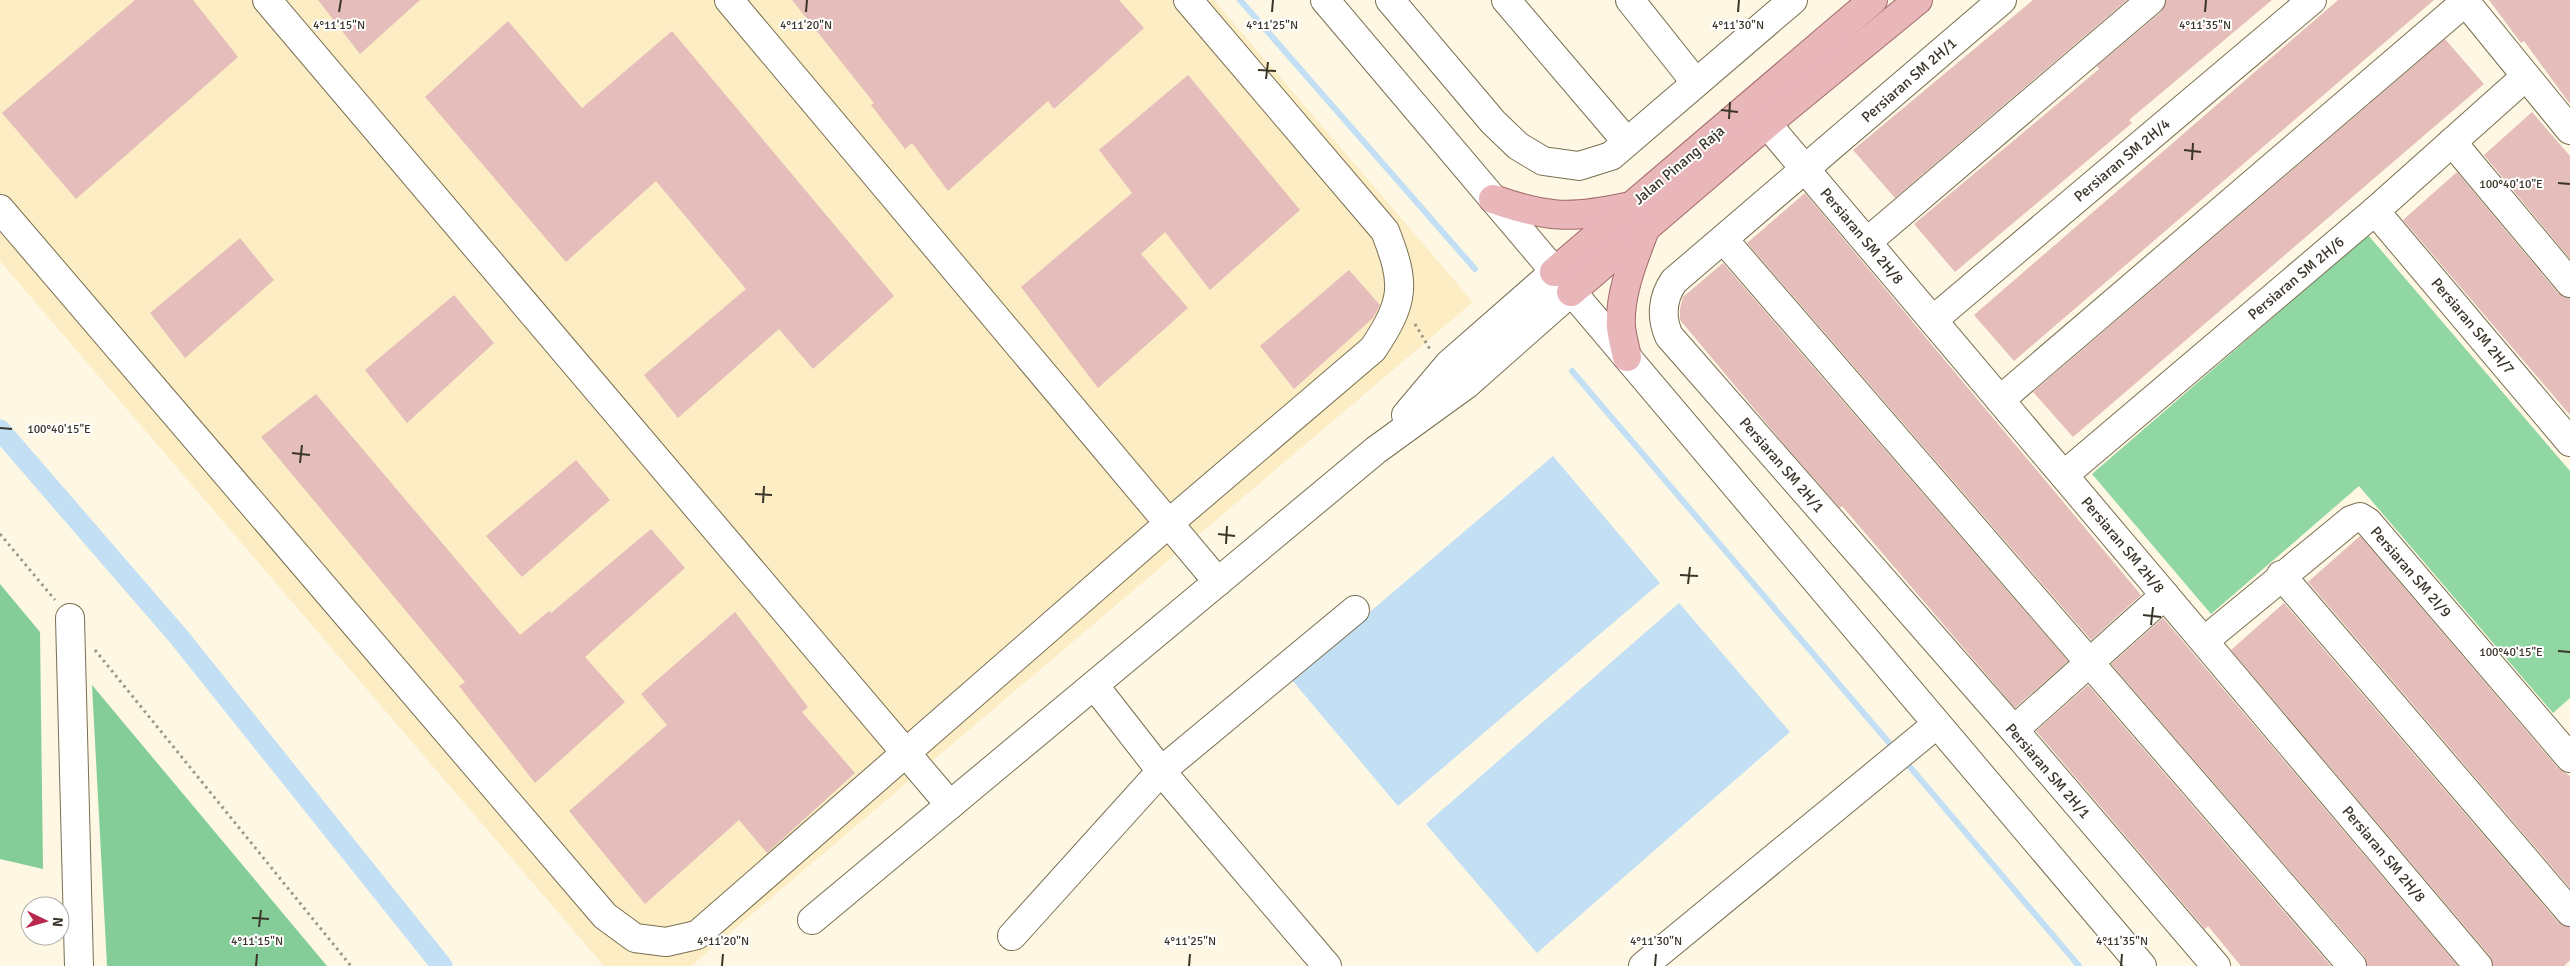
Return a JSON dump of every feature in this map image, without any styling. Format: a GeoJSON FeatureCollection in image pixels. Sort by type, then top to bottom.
{"type":"FeatureCollection","features":[{"type":"Feature","properties":{"kind":"main road","name":"Jalan Pinang Raja"},"geometry":{"type":"LineString","coordinates":[[1562,282],[1631,206],[1873,0]]}},
{"type":"Feature","properties":{"kind":"main road"},"geometry":{"type":"LineString","coordinates":[[1562,282],[1645,228],[1767,124],[1918,0]]}},
{"type":"Feature","properties":{"kind":"main road"},"geometry":{"type":"LineString","coordinates":[[1493,200],[1530,212],[1554,215],[1588,216],[1631,206]]}},
{"type":"Feature","properties":{"kind":"main road"},"geometry":{"type":"LineString","coordinates":[[1627,357],[1621,325],[1624,299],[1631,265],[1645,228]]}},
{"type":"Feature","properties":{"kind":"street"},"geometry":{"type":"LineString","coordinates":[[267,0],[950,805]]}},
{"type":"Feature","properties":{"kind":"street"},"geometry":{"type":"LineString","coordinates":[[728,0],[1218,582]]}},
{"type":"Feature","properties":{"kind":"street"},"geometry":{"type":"LineString","coordinates":[[0,209],[605,916],[636,938],[666,942],[697,935],[1168,524],[1372,349],[1388,326],[1400,297],[1398,264],[1385,231],[1188,0]]}},
{"type":"Feature","properties":{"kind":"street"},"geometry":{"type":"LineString","coordinates":[[1325,0],[2142,966]]}},
{"type":"Feature","properties":{"kind":"street"},"geometry":{"type":"LineString","coordinates":[[1390,0],[1494,122],[1518,146],[1544,161],[1579,166],[1611,156],[1793,0]]}},
{"type":"Feature","properties":{"kind":"street"},"geometry":{"type":"LineString","coordinates":[[1506,0],[1627,142]]}},
{"type":"Feature","properties":{"kind":"street","name":"Persiaran SM 2H/1"},"geometry":{"type":"LineString","coordinates":[[2002,0],[1674,281],[1668,290],[1664,324],[1669,336],[2014,730],[2216,966]]}},
{"type":"Feature","properties":{"kind":"street"},"geometry":{"type":"LineString","coordinates":[[1867,242],[2151,0]]}},
{"type":"Feature","properties":{"kind":"street","name":"Persiaran SM 2H/4"},"geometry":{"type":"LineString","coordinates":[[1933,320],[2312,0]]}},
{"type":"Feature","properties":{"kind":"street"},"geometry":{"type":"LineString","coordinates":[[2000,400],[2464,1],[2570,130]]}},
{"type":"Feature","properties":{"kind":"street"},"geometry":{"type":"LineString","coordinates":[[1640,3],[1696,83]]}},
{"type":"Feature","properties":{"kind":"street","name":"Persiaran SM 2H/6"},"geometry":{"type":"LineString","coordinates":[[2064,474],[2375,211],[2525,77]]}},
{"type":"Feature","properties":{"kind":"street","name":"Persiaran SM 2H/8"},"geometry":{"type":"LineString","coordinates":[[1767,124],[2478,966]]}},
{"type":"Feature","properties":{"kind":"street"},"geometry":{"type":"LineString","coordinates":[[2452,142],[2570,283]]}},
{"type":"Feature","properties":{"kind":"street","name":"Persiaran SM 2H/7"},"geometry":{"type":"LineString","coordinates":[[2375,211],[2570,442]]}},
{"type":"Feature","properties":{"kind":"street"},"geometry":{"type":"LineString","coordinates":[[1724,240],[2352,966]]}},
{"type":"Feature","properties":{"kind":"street"},"geometry":{"type":"LineString","coordinates":[[1376,450],[1443,372],[1562,282]]}},
{"type":"Feature","properties":{"kind":"street"},"geometry":{"type":"LineString","coordinates":[[812,920],[1376,450],[1467,384],[1562,282]]}},
{"type":"Feature","properties":{"kind":"street","name":"Persiaran SM 2I/9"},"geometry":{"type":"LineString","coordinates":[[2204,641],[2351,520],[2360,517],[2368,522],[2564,740]]}},
{"type":"Feature","properties":{"kind":"street"},"geometry":{"type":"LineString","coordinates":[[2281,576],[2570,912]]}},
{"type":"Feature","properties":{"kind":"street"},"geometry":{"type":"LineString","coordinates":[[2014,730],[2165,595]]}},
{"type":"Feature","properties":{"kind":"street"},"geometry":{"type":"LineString","coordinates":[[1012,936],[1161,771],[1355,610]]}},
{"type":"Feature","properties":{"kind":"street"},"geometry":{"type":"LineString","coordinates":[[70,618],[79,966]]}},
{"type":"Feature","properties":{"kind":"street"},"geometry":{"type":"LineString","coordinates":[[1094,685],[1161,771],[1328,966]]}},
{"type":"Feature","properties":{"kind":"street"},"geometry":{"type":"LineString","coordinates":[[1643,966],[1937,724]]}},
{"type":"Feature","properties":{"kind":"path"},"geometry":{"type":"LineString","coordinates":[[1400,297],[1443,372]]}},
{"type":"Feature","properties":{"kind":"path"},"geometry":{"type":"LineString","coordinates":[[0,534],[70,618]]}},
{"type":"Feature","properties":{"kind":"path"},"geometry":{"type":"LineString","coordinates":[[95,649],[351,966]]}},
{"type":"Feature","properties":{"kind":"shaded area"},"geometry":{"type":"Polygon","coordinates":[[[0,0],[1214,0],[1473,302],[691,966],[604,966],[0,261],[0,0]]]}},
{"type":"Feature","properties":{"kind":"green space"},"geometry":{"type":"Polygon","coordinates":[[[2368,235],[2570,471],[2570,698],[2553,713],[2359,486],[2211,614],[2092,474],[2368,235]]]}},
{"type":"Feature","properties":{"kind":"green space"},"geometry":{"type":"Polygon","coordinates":[[[0,584],[40,632],[43,869],[0,859],[0,584]]]}},
{"type":"Feature","properties":{"kind":"green space"},"geometry":{"type":"Polygon","coordinates":[[[92,685],[327,966],[107,966],[92,685]]]}},
{"type":"Feature","properties":{"kind":"water"},"geometry":{"type":"Polygon","coordinates":[[[1553,456],[1660,583],[1398,806],[1291,679],[1553,456]]]}},
{"type":"Feature","properties":{"kind":"water"},"geometry":{"type":"Polygon","coordinates":[[[1679,603],[1790,732],[1537,953],[1426,824],[1679,603]]]}},
{"type":"Feature","properties":{"kind":"building"},"geometry":{"type":"Polygon","coordinates":[[[135,0],[193,0],[238,57],[76,199],[2,113],[135,0]]]}},
{"type":"Feature","properties":{"kind":"building"},"geometry":{"type":"Polygon","coordinates":[[[318,0],[420,0],[360,54],[318,0]]]}},
{"type":"Feature","properties":{"kind":"building"},"geometry":{"type":"Polygon","coordinates":[[[792,0],[1119,0],[1144,28],[1054,109],[1048,101],[948,191],[912,143],[905,149],[871,105],[874,103],[792,0]]]}},
{"type":"Feature","properties":{"kind":"building"},"geometry":{"type":"Polygon","coordinates":[[[2033,0],[2127,0],[1895,198],[1853,150],[2033,0]]]}},
{"type":"Feature","properties":{"kind":"building"},"geometry":{"type":"Polygon","coordinates":[[[2166,0],[2272,0],[2129,120],[2132,123],[1955,272],[1914,224],[2099,69],[2097,66],[2161,12],[2166,0]]]}},
{"type":"Feature","properties":{"kind":"building"},"geometry":{"type":"Polygon","coordinates":[[[2338,0],[2434,0],[2014,361],[1974,315],[2338,0]]]}},
{"type":"Feature","properties":{"kind":"building"},"geometry":{"type":"Polygon","coordinates":[[[2489,0],[2570,0],[2570,104],[2524,41],[2521,43],[2489,0]]]}},
{"type":"Feature","properties":{"kind":"building"},"geometry":{"type":"Polygon","coordinates":[[[508,21],[582,108],[672,31],[894,296],[813,369],[779,329],[678,418],[644,375],[746,289],[656,181],[566,262],[425,97],[508,21]]]}},
{"type":"Feature","properties":{"kind":"building"},"geometry":{"type":"Polygon","coordinates":[[[2445,39],[2484,84],[2073,437],[2033,392],[2445,39]]]}},
{"type":"Feature","properties":{"kind":"building"},"geometry":{"type":"Polygon","coordinates":[[[1188,75],[1300,210],[1210,290],[1165,232],[1141,254],[1188,308],[1098,388],[1021,287],[1132,193],[1099,150],[1188,75]]]}},
{"type":"Feature","properties":{"kind":"building"},"geometry":{"type":"Polygon","coordinates":[[[2532,112],[2570,156],[2570,259],[2484,155],[2532,112]]]}},
{"type":"Feature","properties":{"kind":"building"},"geometry":{"type":"Polygon","coordinates":[[[2457,172],[2558,293],[2570,298],[2570,415],[2403,220],[2457,172]]]}},
{"type":"Feature","properties":{"kind":"building"},"geometry":{"type":"Polygon","coordinates":[[[1805,193],[2141,595],[2091,640],[1747,243],[1805,193]]]}},
{"type":"Feature","properties":{"kind":"building"},"geometry":{"type":"Polygon","coordinates":[[[240,238],[274,280],[185,358],[150,313],[240,238]]]}},
{"type":"Feature","properties":{"kind":"building"},"geometry":{"type":"Polygon","coordinates":[[[1723,263],[2068,661],[2015,708],[1842,506],[1840,508],[1782,442],[1680,320],[1683,297],[1723,263]]]}},
{"type":"Feature","properties":{"kind":"building"},"geometry":{"type":"Polygon","coordinates":[[[1349,270],[1380,305],[1373,318],[1294,389],[1260,346],[1349,270]]]}},
{"type":"Feature","properties":{"kind":"building"},"geometry":{"type":"Polygon","coordinates":[[[454,295],[494,343],[407,423],[365,370],[454,295]]]}},
{"type":"Feature","properties":{"kind":"building"},"geometry":{"type":"Polygon","coordinates":[[[316,394],[520,635],[549,611],[551,613],[651,529],[685,568],[585,657],[625,702],[535,783],[459,686],[465,682],[261,437],[316,394]]]}},
{"type":"Feature","properties":{"kind":"building"},"geometry":{"type":"Polygon","coordinates":[[[576,460],[610,500],[522,577],[486,536],[576,460]]]}},
{"type":"Feature","properties":{"kind":"building"},"geometry":{"type":"Polygon","coordinates":[[[2360,536],[2558,768],[2570,776],[2570,888],[2308,582],[2360,536]]]}},
{"type":"Feature","properties":{"kind":"building"},"geometry":{"type":"Polygon","coordinates":[[[2284,603],[2558,922],[2570,927],[2570,960],[2564,966],[2493,966],[2490,956],[2231,650],[2284,603]]]}},
{"type":"Feature","properties":{"kind":"building"},"geometry":{"type":"Polygon","coordinates":[[[735,612],[808,707],[802,712],[855,773],[767,853],[739,820],[645,904],[569,811],[667,725],[641,694],[735,612]]]}},
{"type":"Feature","properties":{"kind":"building"},"geometry":{"type":"Polygon","coordinates":[[[2163,618],[2458,966],[2367,966],[2364,956],[2111,664],[2163,618]]]}},
{"type":"Feature","properties":{"kind":"building"},"geometry":{"type":"Polygon","coordinates":[[[2088,685],[2331,966],[2241,966],[2208,926],[2205,929],[2036,731],[2088,685]]]}},
{"type":"Feature","properties":{"kind":"waterway"},"geometry":{"type":"LineString","coordinates":[[1240,0],[1475,269]]}},
{"type":"Feature","properties":{"kind":"waterway"},"geometry":{"type":"LineString","coordinates":[[1572,371],[1896,751]]}},
{"type":"Feature","properties":{"kind":"waterway"},"geometry":{"type":"LineString","coordinates":[[0,430],[179,637],[442,966]]}},
{"type":"Feature","properties":{"kind":"waterway"},"geometry":{"type":"LineString","coordinates":[[1904,760],[2079,966]]}}]}
